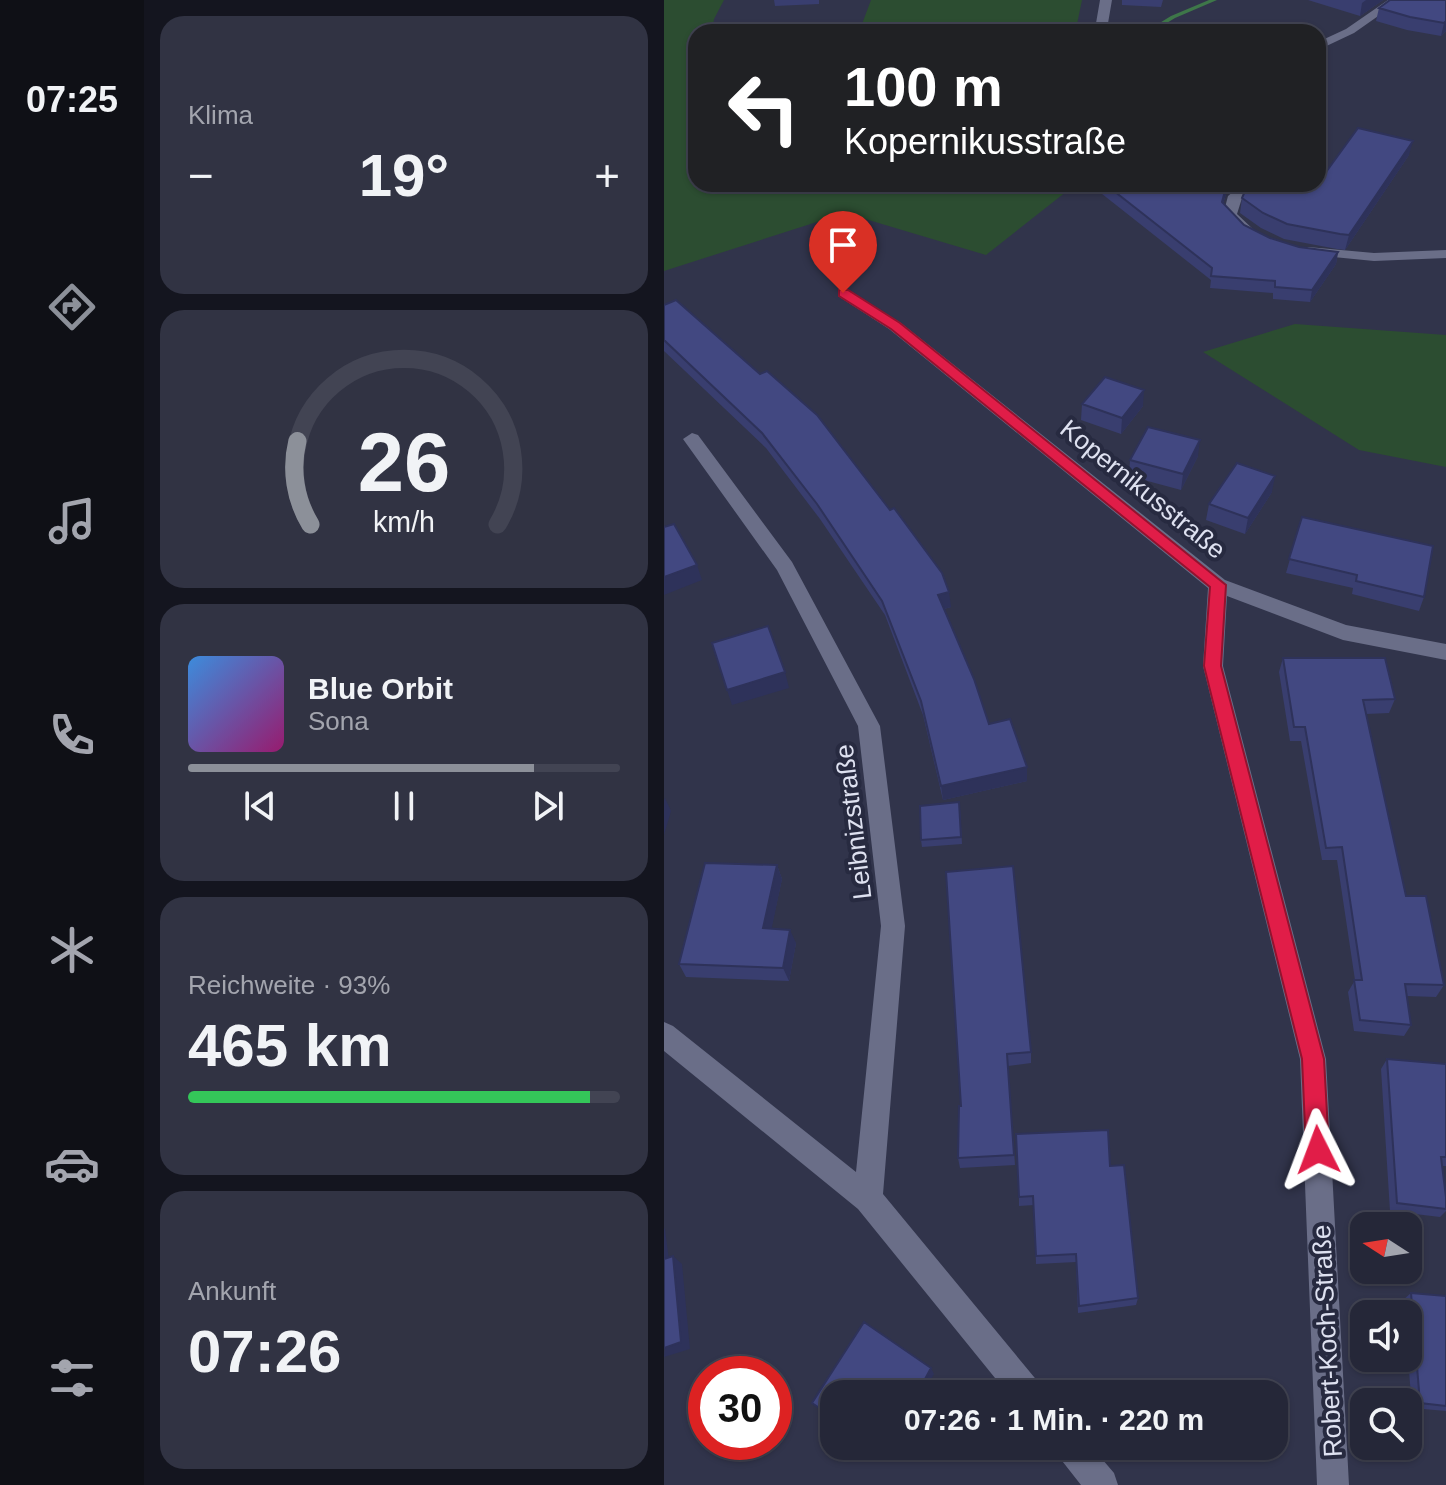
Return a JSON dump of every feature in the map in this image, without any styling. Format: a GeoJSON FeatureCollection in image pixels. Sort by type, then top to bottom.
{"type":"FeatureCollection","features":[{"type":"Feature","properties":{"kind":"street"},"geometry":{"type":"LineString","coordinates":[[1102,24],[1106,0]]}},
{"type":"Feature","properties":{"kind":"street"},"geometry":{"type":"LineString","coordinates":[[1326,42],[1350,31],[1395,0]]}},
{"type":"Feature","properties":{"kind":"street"},"geometry":{"type":"LineString","coordinates":[[1240,192],[1235,196],[1230,215],[1253,235],[1266,240]]}},
{"type":"Feature","properties":{"kind":"street"},"geometry":{"type":"LineString","coordinates":[[1294,250],[1374,257],[1446,254]]}},
{"type":"Feature","properties":{"kind":"street","name":"Kopernikusstraße"},"geometry":{"type":"LineString","coordinates":[[843,293],[895,326],[1218,585],[1343,632],[1446,652]]}},
{"type":"Feature","properties":{"kind":"street","name":"Leibnizstraße"},"geometry":{"type":"LineString","coordinates":[[692,439],[785,567],[869,726],[893,926],[868,1199]]}},
{"type":"Feature","properties":{"kind":"street","name":"Robert-Koch-Straße"},"geometry":{"type":"LineString","coordinates":[[1218,585],[1213,666],[1313,1059],[1333,1485]]}},
{"type":"Feature","properties":{"kind":"street"},"geometry":{"type":"LineString","coordinates":[[664,1035],[868,1199],[1017,1380]]}},
{"type":"Feature","properties":{"kind":"street"},"geometry":{"type":"LineString","coordinates":[[1081,1460],[1102,1485]]}},
{"type":"Feature","properties":{"kind":"green space"},"geometry":{"type":"Polygon","coordinates":[[[664,0],[724,0],[713,24],[688,24],[688,192],[1066,192],[986,255],[845,213],[664,271],[664,0]]]}},
{"type":"Feature","properties":{"kind":"green space"},"geometry":{"type":"Polygon","coordinates":[[[871,0],[1082,0],[1077,24],[862,24],[871,0]]]}},
{"type":"Feature","properties":{"kind":"green space"},"geometry":{"type":"Polygon","coordinates":[[[1295,324],[1446,335],[1446,467],[1359,450],[1203,352],[1295,324]]]}},
{"type":"Feature","properties":{"kind":"building"},"geometry":{"type":"Polygon","coordinates":[[[1390,0],[1446,0],[1446,21],[1410,17],[1379,8],[1390,0]]]}},
{"type":"Feature","properties":{"kind":"building"},"geometry":{"type":"Polygon","coordinates":[[[1358,128],[1413,141],[1349,235],[1287,224],[1263,213],[1242,198],[1245,192],[1326,192],[1326,172],[1358,128]]]}},
{"type":"Feature","properties":{"kind":"building"},"geometry":{"type":"Polygon","coordinates":[[[1115,192],[1225,192],[1222,202],[1244,225],[1270,238],[1299,247],[1338,252],[1312,290],[1275,287],[1275,281],[1211,276],[1212,268],[1115,192]]]}},
{"type":"Feature","properties":{"kind":"building"},"geometry":{"type":"Polygon","coordinates":[[[676,300],[760,374],[767,371],[817,415],[890,510],[894,508],[942,573],[949,592],[938,595],[974,679],[989,724],[1010,719],[1027,767],[941,786],[921,701],[882,601],[817,504],[762,433],[664,340],[664,305],[676,300]]]}},
{"type":"Feature","properties":{"kind":"building"},"geometry":{"type":"Polygon","coordinates":[[[1105,377],[1144,390],[1122,418],[1082,404],[1105,377]]]}},
{"type":"Feature","properties":{"kind":"building"},"geometry":{"type":"Polygon","coordinates":[[[1148,427],[1200,440],[1183,474],[1130,460],[1148,427]]]}},
{"type":"Feature","properties":{"kind":"building"},"geometry":{"type":"Polygon","coordinates":[[[1237,463],[1275,476],[1248,518],[1209,504],[1237,463]]]}},
{"type":"Feature","properties":{"kind":"building"},"geometry":{"type":"Polygon","coordinates":[[[1302,517],[1433,546],[1424,597],[1356,581],[1357,575],[1289,559],[1302,517]]]}},
{"type":"Feature","properties":{"kind":"building"},"geometry":{"type":"Polygon","coordinates":[[[674,524],[697,565],[664,577],[664,527],[674,524]]]}},
{"type":"Feature","properties":{"kind":"building"},"geometry":{"type":"Polygon","coordinates":[[[768,626],[785,672],[727,690],[712,643],[768,626]]]}},
{"type":"Feature","properties":{"kind":"building"},"geometry":{"type":"Polygon","coordinates":[[[1283,658],[1385,658],[1395,699],[1363,700],[1406,896],[1426,896],[1444,985],[1405,984],[1411,1025],[1360,1020],[1354,980],[1362,980],[1342,847],[1326,848],[1305,727],[1294,727],[1283,658]]]}},
{"type":"Feature","properties":{"kind":"building"},"geometry":{"type":"Polygon","coordinates":[[[959,802],[961,837],[921,840],[920,806],[959,802]]]}},
{"type":"Feature","properties":{"kind":"building"},"geometry":{"type":"Polygon","coordinates":[[[705,863],[777,865],[763,928],[790,930],[783,968],[679,964],[705,863]]]}},
{"type":"Feature","properties":{"kind":"building"},"geometry":{"type":"Polygon","coordinates":[[[1013,866],[1031,1052],[1007,1054],[1014,1155],[958,1158],[961,1106],[946,872],[1013,866]]]}},
{"type":"Feature","properties":{"kind":"building"},"geometry":{"type":"Polygon","coordinates":[[[1387,1059],[1446,1064],[1446,1157],[1441,1157],[1446,1209],[1397,1203],[1387,1059]]]}},
{"type":"Feature","properties":{"kind":"building"},"geometry":{"type":"Polygon","coordinates":[[[1108,1130],[1110,1166],[1124,1165],[1138,1298],[1079,1306],[1076,1254],[1036,1256],[1033,1196],[1019,1197],[1016,1134],[1108,1130]]]}},
{"type":"Feature","properties":{"kind":"building"},"geometry":{"type":"Polygon","coordinates":[[[673,1256],[681,1342],[664,1348],[664,1259],[673,1256]]]}},
{"type":"Feature","properties":{"kind":"building"},"geometry":{"type":"Polygon","coordinates":[[[1411,1293],[1446,1296],[1446,1406],[1422,1403],[1417,1372],[1422,1372],[1422,1300],[1412,1300],[1411,1293]]]}},
{"type":"Feature","properties":{"kind":"building"},"geometry":{"type":"Polygon","coordinates":[[[864,1322],[931,1368],[924,1380],[827,1380],[864,1322]]]}},
{"type":"Feature","properties":{"kind":"building"},"geometry":{"type":"Polygon","coordinates":[[[820,1391],[820,1408],[812,1403],[820,1391]]]}},
{"type":"Feature","properties":{"kind":"waterway"},"geometry":{"type":"LineString","coordinates":[[1161,24],[1214,0]]}},
{"type":"Feature","properties":{"kind":"route"},"geometry":{"type":"LineString","coordinates":[[843,293],[895,326],[1218,585],[1213,666],[1313,1059],[1318,1150]]}}]}
